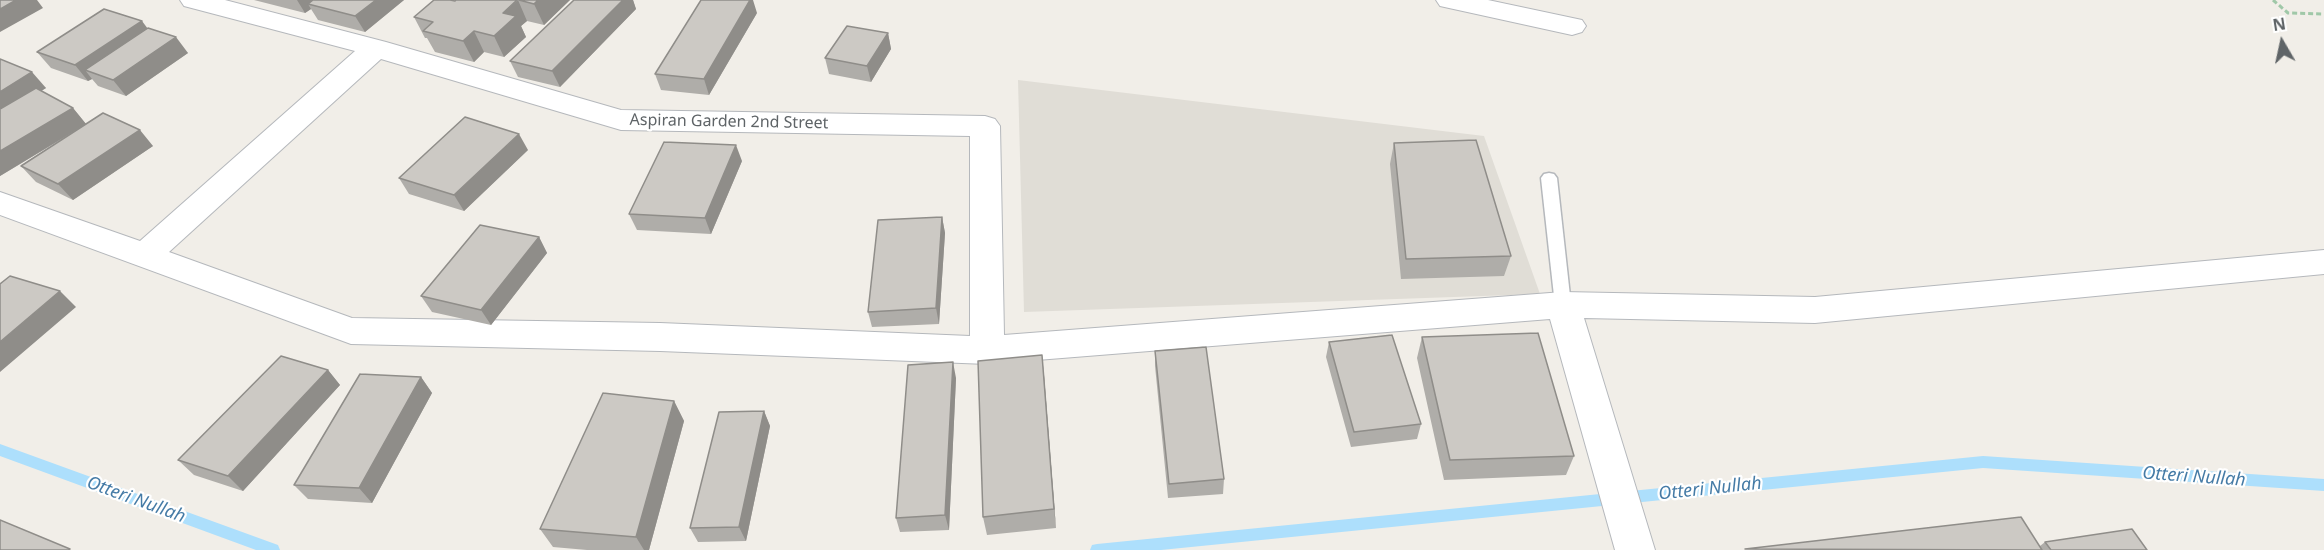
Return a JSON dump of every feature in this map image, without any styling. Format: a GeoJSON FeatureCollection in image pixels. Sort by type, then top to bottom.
{"type":"FeatureCollection","features":[{"type":"Feature","properties":{"kind":"street","name":"Aspiran Garden 2nd Street"},"geometry":{"type":"LineString","coordinates":[[193,0],[376,48],[621,120],[985,126],[987,350]]}},
{"type":"Feature","properties":{"kind":"street"},"geometry":{"type":"LineString","coordinates":[[1449,0],[1572,26]]}},
{"type":"Feature","properties":{"kind":"street"},"geometry":{"type":"LineString","coordinates":[[144,256],[376,48]]}},
{"type":"Feature","properties":{"kind":"street"},"geometry":{"type":"LineString","coordinates":[[0,203],[351,331],[660,337],[987,350],[1563,305],[1815,310],[2324,262]]}},
{"type":"Feature","properties":{"kind":"street"},"geometry":{"type":"LineString","coordinates":[[1563,305],[1633,544]]}},
{"type":"Feature","properties":{"kind":"lane"},"geometry":{"type":"LineString","coordinates":[[1549,178],[1563,305]]}},
{"type":"Feature","properties":{"kind":"path"},"geometry":{"type":"LineString","coordinates":[[2273,0],[2288,13],[2324,14]]}},
{"type":"Feature","properties":{"kind":"shaded area"},"geometry":{"type":"Polygon","coordinates":[[[1018,80],[1484,136],[1540,294],[1024,312],[1018,80]]]}},
{"type":"Feature","properties":{"kind":"building"},"geometry":{"type":"Polygon","coordinates":[[[0,0],[16,0],[0,9],[0,0]]]}},
{"type":"Feature","properties":{"kind":"building"},"geometry":{"type":"Polygon","coordinates":[[[313,0],[376,0],[355,16],[308,4],[313,0]]]}},
{"type":"Feature","properties":{"kind":"building"},"geometry":{"type":"Polygon","coordinates":[[[434,0],[517,0],[503,13],[516,16],[494,36],[474,31],[463,41],[423,31],[433,22],[414,17],[434,0]]]}},
{"type":"Feature","properties":{"kind":"building"},"geometry":{"type":"Polygon","coordinates":[[[519,0],[538,0],[534,4],[519,0]]]}},
{"type":"Feature","properties":{"kind":"building"},"geometry":{"type":"Polygon","coordinates":[[[574,0],[623,0],[552,71],[510,61],[574,0]]]}},
{"type":"Feature","properties":{"kind":"building"},"geometry":{"type":"Polygon","coordinates":[[[701,0],[750,0],[704,79],[655,74],[701,0]]]}},
{"type":"Feature","properties":{"kind":"building"},"geometry":{"type":"Polygon","coordinates":[[[104,9],[142,21],[75,65],[37,52],[104,9]]]}},
{"type":"Feature","properties":{"kind":"building"},"geometry":{"type":"Polygon","coordinates":[[[847,26],[888,33],[867,66],[825,58],[847,26]]]}},
{"type":"Feature","properties":{"kind":"building"},"geometry":{"type":"Polygon","coordinates":[[[148,28],[176,37],[113,80],[85,70],[148,28]]]}},
{"type":"Feature","properties":{"kind":"building"},"geometry":{"type":"Polygon","coordinates":[[[0,59],[32,72],[0,92],[0,59]]]}},
{"type":"Feature","properties":{"kind":"building"},"geometry":{"type":"Polygon","coordinates":[[[36,88],[73,108],[0,151],[0,109],[36,88]]]}},
{"type":"Feature","properties":{"kind":"building"},"geometry":{"type":"Polygon","coordinates":[[[103,113],[140,130],[58,184],[21,166],[103,113]]]}},
{"type":"Feature","properties":{"kind":"building"},"geometry":{"type":"Polygon","coordinates":[[[465,117],[519,134],[454,195],[399,178],[465,117]]]}},
{"type":"Feature","properties":{"kind":"building"},"geometry":{"type":"Polygon","coordinates":[[[1476,140],[1511,256],[1406,259],[1394,143],[1476,140]]]}},
{"type":"Feature","properties":{"kind":"building"},"geometry":{"type":"Polygon","coordinates":[[[664,142],[736,145],[705,218],[629,214],[664,142]]]}},
{"type":"Feature","properties":{"kind":"building"},"geometry":{"type":"Polygon","coordinates":[[[942,217],[936,308],[868,312],[878,220],[942,217]]]}},
{"type":"Feature","properties":{"kind":"building"},"geometry":{"type":"Polygon","coordinates":[[[480,225],[539,237],[481,310],[421,296],[480,225]]]}},
{"type":"Feature","properties":{"kind":"building"},"geometry":{"type":"Polygon","coordinates":[[[10,276],[60,291],[0,342],[0,284],[10,276]]]}},
{"type":"Feature","properties":{"kind":"building"},"geometry":{"type":"Polygon","coordinates":[[[1538,333],[1574,456],[1450,460],[1422,337],[1538,333]]]}},
{"type":"Feature","properties":{"kind":"building"},"geometry":{"type":"Polygon","coordinates":[[[1392,335],[1421,424],[1354,432],[1329,342],[1392,335]]]}},
{"type":"Feature","properties":{"kind":"building"},"geometry":{"type":"Polygon","coordinates":[[[1206,347],[1224,479],[1169,484],[1155,351],[1206,347]]]}},
{"type":"Feature","properties":{"kind":"building"},"geometry":{"type":"Polygon","coordinates":[[[1042,355],[1054,509],[983,517],[978,361],[1042,355]]]}},
{"type":"Feature","properties":{"kind":"building"},"geometry":{"type":"Polygon","coordinates":[[[281,356],[328,370],[228,476],[178,460],[281,356]]]}},
{"type":"Feature","properties":{"kind":"building"},"geometry":{"type":"Polygon","coordinates":[[[953,362],[945,515],[896,518],[908,365],[953,362]]]}},
{"type":"Feature","properties":{"kind":"building"},"geometry":{"type":"Polygon","coordinates":[[[360,374],[421,377],[359,488],[294,485],[360,374]]]}},
{"type":"Feature","properties":{"kind":"building"},"geometry":{"type":"Polygon","coordinates":[[[603,393],[674,401],[636,537],[540,529],[603,393]]]}},
{"type":"Feature","properties":{"kind":"building"},"geometry":{"type":"Polygon","coordinates":[[[764,411],[739,527],[690,528],[719,412],[764,411]]]}},
{"type":"Feature","properties":{"kind":"building"},"geometry":{"type":"Polygon","coordinates":[[[2021,517],[2042,550],[1745,549],[2021,517]]]}},
{"type":"Feature","properties":{"kind":"building"},"geometry":{"type":"Polygon","coordinates":[[[0,520],[70,549],[0,550],[0,520]]]}},
{"type":"Feature","properties":{"kind":"building"},"geometry":{"type":"Polygon","coordinates":[[[2132,529],[2147,550],[2051,550],[2045,542],[2132,529]]]}},
{"type":"Feature","properties":{"kind":"waterway","name":"Otteri Nullah"},"geometry":{"type":"LineString","coordinates":[[0,450],[273,550]]}},
{"type":"Feature","properties":{"kind":"waterway","name":"Otteri Nullah"},"geometry":{"type":"LineString","coordinates":[[1097,550],[1983,462],[2324,485]]}}]}
